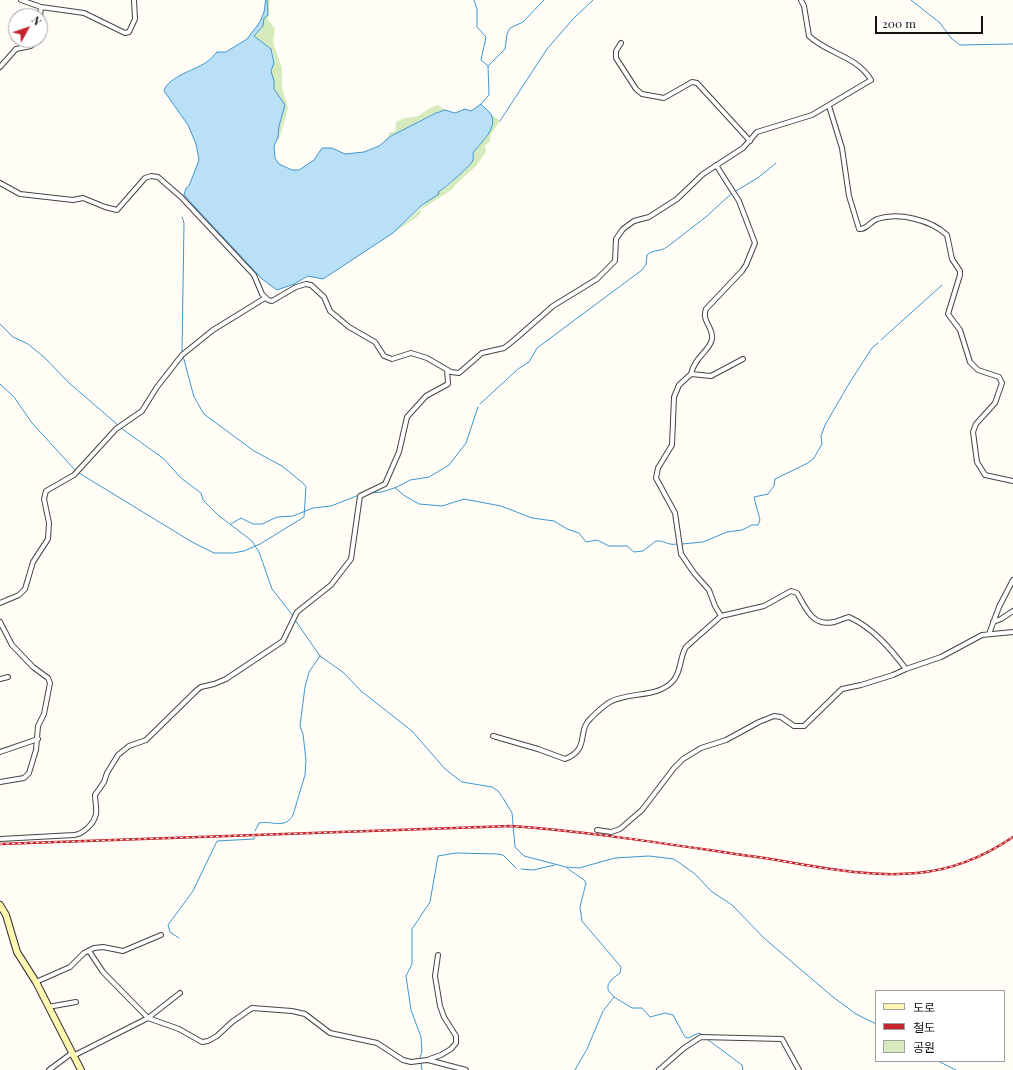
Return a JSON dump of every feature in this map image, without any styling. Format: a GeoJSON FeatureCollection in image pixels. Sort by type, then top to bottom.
{"type":"FeatureCollection","features":[{"type":"Feature","properties":{"kind":"street"},"geometry":{"type":"LineString","coordinates":[[21,0],[41,7],[84,13],[127,33],[135,19],[134,0]]}},
{"type":"Feature","properties":{"kind":"street"},"geometry":{"type":"LineString","coordinates":[[0,183],[20,194],[72,200],[83,198],[117,210],[145,178],[151,176],[158,177],[181,197],[254,275],[265,298],[272,301],[296,287],[306,284],[311,285],[324,297],[330,311],[349,328],[375,342],[384,356],[392,359],[411,353],[427,358],[447,370],[459,373],[482,353],[504,348],[528,330],[553,306],[597,279],[615,262],[616,238],[623,229],[634,221],[649,217],[677,198],[716,166],[743,148],[761,130],[812,115],[871,80],[864,70],[852,60],[822,45],[809,36],[804,6],[801,0]]}},
{"type":"Feature","properties":{"kind":"street"},"geometry":{"type":"LineString","coordinates":[[621,43],[616,50],[616,58],[639,92],[647,96],[664,98],[692,82],[697,83],[750,141]]}},
{"type":"Feature","properties":{"kind":"street"},"geometry":{"type":"LineString","coordinates":[[0,67],[16,49],[21,48]]}},
{"type":"Feature","properties":{"kind":"street"},"geometry":{"type":"LineString","coordinates":[[829,106],[842,148],[849,196],[859,229],[863,229],[880,219],[912,218],[925,222],[947,235],[952,259],[960,270],[960,275],[948,314],[960,330],[970,362],[978,370],[999,377],[1002,382],[995,404],[976,424],[973,432],[977,462],[985,475],[1013,481]]}},
{"type":"Feature","properties":{"kind":"street"},"geometry":{"type":"LineString","coordinates":[[716,166],[739,201],[755,243],[742,271],[706,309],[704,316],[712,329],[710,346],[695,361],[691,374],[679,385],[674,397],[672,445],[658,468],[656,478],[675,513],[682,554],[694,573],[709,590],[715,606],[721,616]]}},
{"type":"Feature","properties":{"kind":"street"},"geometry":{"type":"LineString","coordinates":[[0,603],[19,595],[25,589],[33,562],[48,539],[49,523],[44,503],[46,490],[74,476],[116,429],[142,411],[157,387],[182,355],[213,330],[265,298]]}},
{"type":"Feature","properties":{"kind":"street"},"geometry":{"type":"LineString","coordinates":[[691,374],[711,376],[743,359]]}},
{"type":"Feature","properties":{"kind":"street"},"geometry":{"type":"LineString","coordinates":[[0,840],[74,835],[82,832],[90,824],[96,814],[94,795],[104,782],[107,773],[118,755],[129,746],[146,740],[201,686],[214,684],[226,679],[282,641],[297,612],[331,585],[349,562],[352,555],[357,524],[358,499],[360,496],[385,484],[399,452],[407,417],[426,396],[448,384],[447,370]]}},
{"type":"Feature","properties":{"kind":"street"},"geometry":{"type":"LineString","coordinates":[[989,634],[993,622],[1013,580]]}},
{"type":"Feature","properties":{"kind":"street"},"geometry":{"type":"LineString","coordinates":[[493,736],[538,749],[565,759],[578,751],[583,742],[586,723],[605,705],[613,700],[652,693],[670,684],[680,670],[683,651],[686,647],[721,616],[764,606],[788,592],[794,592],[807,613],[815,620],[831,622],[849,617],[866,627],[884,643],[906,669]]}},
{"type":"Feature","properties":{"kind":"street"},"geometry":{"type":"LineString","coordinates":[[993,622],[1002,620],[1013,611]]}},
{"type":"Feature","properties":{"kind":"street"},"geometry":{"type":"LineString","coordinates":[[0,622],[12,645],[33,667],[50,680],[45,709],[38,726],[38,739],[28,775],[24,778],[0,782]]}},
{"type":"Feature","properties":{"kind":"street"},"geometry":{"type":"LineString","coordinates":[[598,830],[611,832],[620,829],[642,810],[674,768],[687,757],[702,748],[726,740],[759,722],[774,716],[781,717],[794,726],[804,726],[842,689],[873,682],[942,657],[972,639],[989,634],[1013,632]]}},
{"type":"Feature","properties":{"kind":"street"},"geometry":{"type":"LineString","coordinates":[[0,679],[8,678]]}},
{"type":"Feature","properties":{"kind":"street"},"geometry":{"type":"LineString","coordinates":[[0,752],[38,739]]}},
{"type":"Feature","properties":{"kind":"street"},"geometry":{"type":"LineString","coordinates":[[0,905],[6,915],[17,952],[36,982],[81,1070]]}},
{"type":"Feature","properties":{"kind":"street"},"geometry":{"type":"LineString","coordinates":[[36,982],[70,967],[82,955],[89,951],[103,947],[124,951],[161,935]]}},
{"type":"Feature","properties":{"kind":"street"},"geometry":{"type":"LineString","coordinates":[[89,951],[103,972],[148,1018],[175,1028],[204,1042],[217,1036],[232,1022],[252,1008],[296,1011],[305,1014],[330,1032],[376,1043],[403,1060],[411,1062],[427,1060],[448,1052],[454,1046],[456,1039],[440,1006],[435,976],[438,955]]}},
{"type":"Feature","properties":{"kind":"street"},"geometry":{"type":"LineString","coordinates":[[49,1070],[72,1054],[148,1018],[180,993]]}},
{"type":"Feature","properties":{"kind":"street"},"geometry":{"type":"LineString","coordinates":[[48,1007],[76,1002]]}},
{"type":"Feature","properties":{"kind":"street"},"geometry":{"type":"LineString","coordinates":[[659,1070],[684,1048],[704,1037],[782,1039],[799,1070]]}},
{"type":"Feature","properties":{"kind":"street"},"geometry":{"type":"LineString","coordinates":[[427,1060],[466,1070]]}},
{"type":"Feature","properties":{"kind":"green space"},"geometry":{"type":"Polygon","coordinates":[[[267,0],[270,0],[268,20],[275,28],[273,43],[282,68],[282,88],[288,108],[280,137],[276,142],[283,114],[282,101],[274,89],[274,81],[271,71],[274,63],[273,52],[269,47],[254,36],[263,26],[264,18],[268,15],[267,0]]]}},
{"type":"Feature","properties":{"kind":"green space"},"geometry":{"type":"Polygon","coordinates":[[[438,105],[446,110],[431,115],[404,129],[385,142],[390,132],[395,132],[396,122],[418,116],[430,108],[438,105]]]}},
{"type":"Feature","properties":{"kind":"green space"},"geometry":{"type":"Polygon","coordinates":[[[490,113],[500,121],[491,134],[490,142],[485,145],[486,152],[476,166],[455,185],[453,189],[420,210],[421,213],[417,217],[382,240],[407,221],[438,192],[448,186],[474,159],[473,153],[485,140],[490,131],[490,113]]]}},
{"type":"Feature","properties":{"kind":"water"},"geometry":{"type":"Polygon","coordinates":[[[266,0],[268,15],[264,18],[263,26],[254,36],[271,49],[274,63],[271,71],[274,81],[274,89],[285,105],[279,126],[278,137],[274,146],[275,158],[279,164],[292,170],[299,170],[314,160],[322,148],[332,148],[345,154],[364,152],[379,146],[391,136],[436,113],[445,110],[455,113],[465,109],[471,111],[481,104],[490,113],[493,124],[484,140],[473,153],[472,162],[462,173],[438,192],[439,194],[422,205],[393,233],[323,279],[308,276],[294,284],[277,290],[262,279],[184,195],[199,160],[196,144],[188,125],[164,91],[166,86],[177,77],[203,64],[217,52],[226,52],[247,39],[260,22],[264,12],[266,0]]]}},
{"type":"Feature","properties":{"kind":"waterway"},"geometry":{"type":"LineString","coordinates":[[474,0],[477,9],[477,27],[486,37],[481,60],[488,66]]}},
{"type":"Feature","properties":{"kind":"waterway"},"geometry":{"type":"LineString","coordinates":[[481,104],[489,95],[488,66],[505,49],[507,34],[510,28],[523,22],[544,0]]}},
{"type":"Feature","properties":{"kind":"waterway"},"geometry":{"type":"LineString","coordinates":[[500,121],[547,49],[573,19],[593,0]]}},
{"type":"Feature","properties":{"kind":"waterway"},"geometry":{"type":"LineString","coordinates":[[911,0],[940,23],[951,38],[960,45],[1013,44]]}},
{"type":"Feature","properties":{"kind":"waterway"},"geometry":{"type":"LineString","coordinates":[[736,191],[759,177],[776,163]]}},
{"type":"Feature","properties":{"kind":"waterway"},"geometry":{"type":"LineString","coordinates":[[480,404],[518,369],[529,362],[537,348],[642,270],[646,264],[647,255],[667,247],[707,216],[732,193]]}},
{"type":"Feature","properties":{"kind":"waterway"},"geometry":{"type":"LineString","coordinates":[[182,217],[184,223],[182,352]]}},
{"type":"Feature","properties":{"kind":"waterway"},"geometry":{"type":"LineString","coordinates":[[881,340],[942,285]]}},
{"type":"Feature","properties":{"kind":"waterway"},"geometry":{"type":"LineString","coordinates":[[0,324],[13,337],[28,344],[45,358],[68,382],[119,426]]}},
{"type":"Feature","properties":{"kind":"waterway"},"geometry":{"type":"LineString","coordinates":[[682,544],[703,542],[727,532],[742,530],[752,525],[758,525],[760,520],[754,497],[768,494],[774,486],[775,479],[808,463],[814,458],[822,444],[821,436],[825,425],[850,382],[872,348],[878,343]]}},
{"type":"Feature","properties":{"kind":"waterway"},"geometry":{"type":"LineString","coordinates":[[79,473],[192,542],[214,553],[233,553],[244,551],[260,544],[304,517],[306,487],[304,484],[282,466],[254,451],[204,414],[194,397],[183,356]]}},
{"type":"Feature","properties":{"kind":"waterway"},"geometry":{"type":"LineString","coordinates":[[0,384],[14,397],[32,423],[76,471]]}},
{"type":"Feature","properties":{"kind":"waterway"},"geometry":{"type":"LineString","coordinates":[[370,493],[382,492],[397,487],[410,480],[429,477],[449,465],[466,443],[478,407]]}},
{"type":"Feature","properties":{"kind":"waterway"},"geometry":{"type":"LineString","coordinates":[[121,428],[164,459],[181,478],[201,493],[203,500],[218,515],[252,541],[259,552],[272,589],[294,617]]}},
{"type":"Feature","properties":{"kind":"waterway"},"geometry":{"type":"LineString","coordinates":[[395,488],[419,504],[442,506],[464,499],[501,506],[532,518],[554,521],[567,529],[579,533],[586,542],[597,540],[609,546],[627,546],[634,552],[643,551],[656,541],[677,544]]}},
{"type":"Feature","properties":{"kind":"waterway"},"geometry":{"type":"LineString","coordinates":[[231,524],[241,518],[253,524],[262,524],[277,517],[293,516],[313,508],[331,506],[359,495]]}},
{"type":"Feature","properties":{"kind":"waterway"},"geometry":{"type":"LineString","coordinates":[[295,620],[320,656],[344,673],[361,691],[412,731],[445,769],[462,782],[492,787],[498,791],[512,813],[515,847],[524,856],[566,867],[579,868],[615,858],[649,856],[674,859],[695,874],[711,891],[732,905],[765,939],[833,997],[856,1014],[875,1024]]}},
{"type":"Feature","properties":{"kind":"waterway"},"geometry":{"type":"LineString","coordinates":[[255,831],[259,823],[264,822],[278,824],[290,820],[293,815],[305,775],[306,760],[303,734],[300,726],[305,687],[309,672],[320,656]]}},
{"type":"Feature","properties":{"kind":"waterway"},"geometry":{"type":"LineString","coordinates":[[179,938],[170,932],[168,925],[193,891],[217,841],[254,839],[254,837]]}},
{"type":"Feature","properties":{"kind":"waterway"},"geometry":{"type":"LineString","coordinates":[[420,1058],[422,1051],[421,1037],[411,1010],[406,976],[412,964],[412,929],[430,902],[438,856],[456,853],[497,854],[503,855],[516,868]]}},
{"type":"Feature","properties":{"kind":"waterway"},"geometry":{"type":"LineString","coordinates":[[521,869],[533,870],[555,865]]}},
{"type":"Feature","properties":{"kind":"waterway"},"geometry":{"type":"LineString","coordinates":[[567,868],[586,883],[580,907],[582,921],[621,967],[620,973],[612,979],[608,985],[608,990],[614,997],[632,1008],[642,1008],[650,1017],[665,1013],[673,1015],[685,1037],[688,1038],[699,1033],[703,1035]]}},
{"type":"Feature","properties":{"kind":"waterway"},"geometry":{"type":"LineString","coordinates":[[575,1070],[587,1049],[603,1011],[614,997]]}},
{"type":"Feature","properties":{"kind":"waterway"},"geometry":{"type":"LineString","coordinates":[[707,1039],[742,1065],[743,1070]]}},
{"type":"Feature","properties":{"kind":"waterway"},"geometry":{"type":"LineString","coordinates":[[940,1062],[956,1070]]}},
{"type":"Feature","properties":{"kind":"waterway"},"geometry":{"type":"LineString","coordinates":[[421,1063],[422,1070]]}},
{"type":"Feature","properties":{"kind":"railway"},"geometry":{"type":"LineString","coordinates":[[0,844],[511,826],[638,840],[859,873],[898,874],[930,871],[955,865],[979,856],[1013,837]]}}]}
